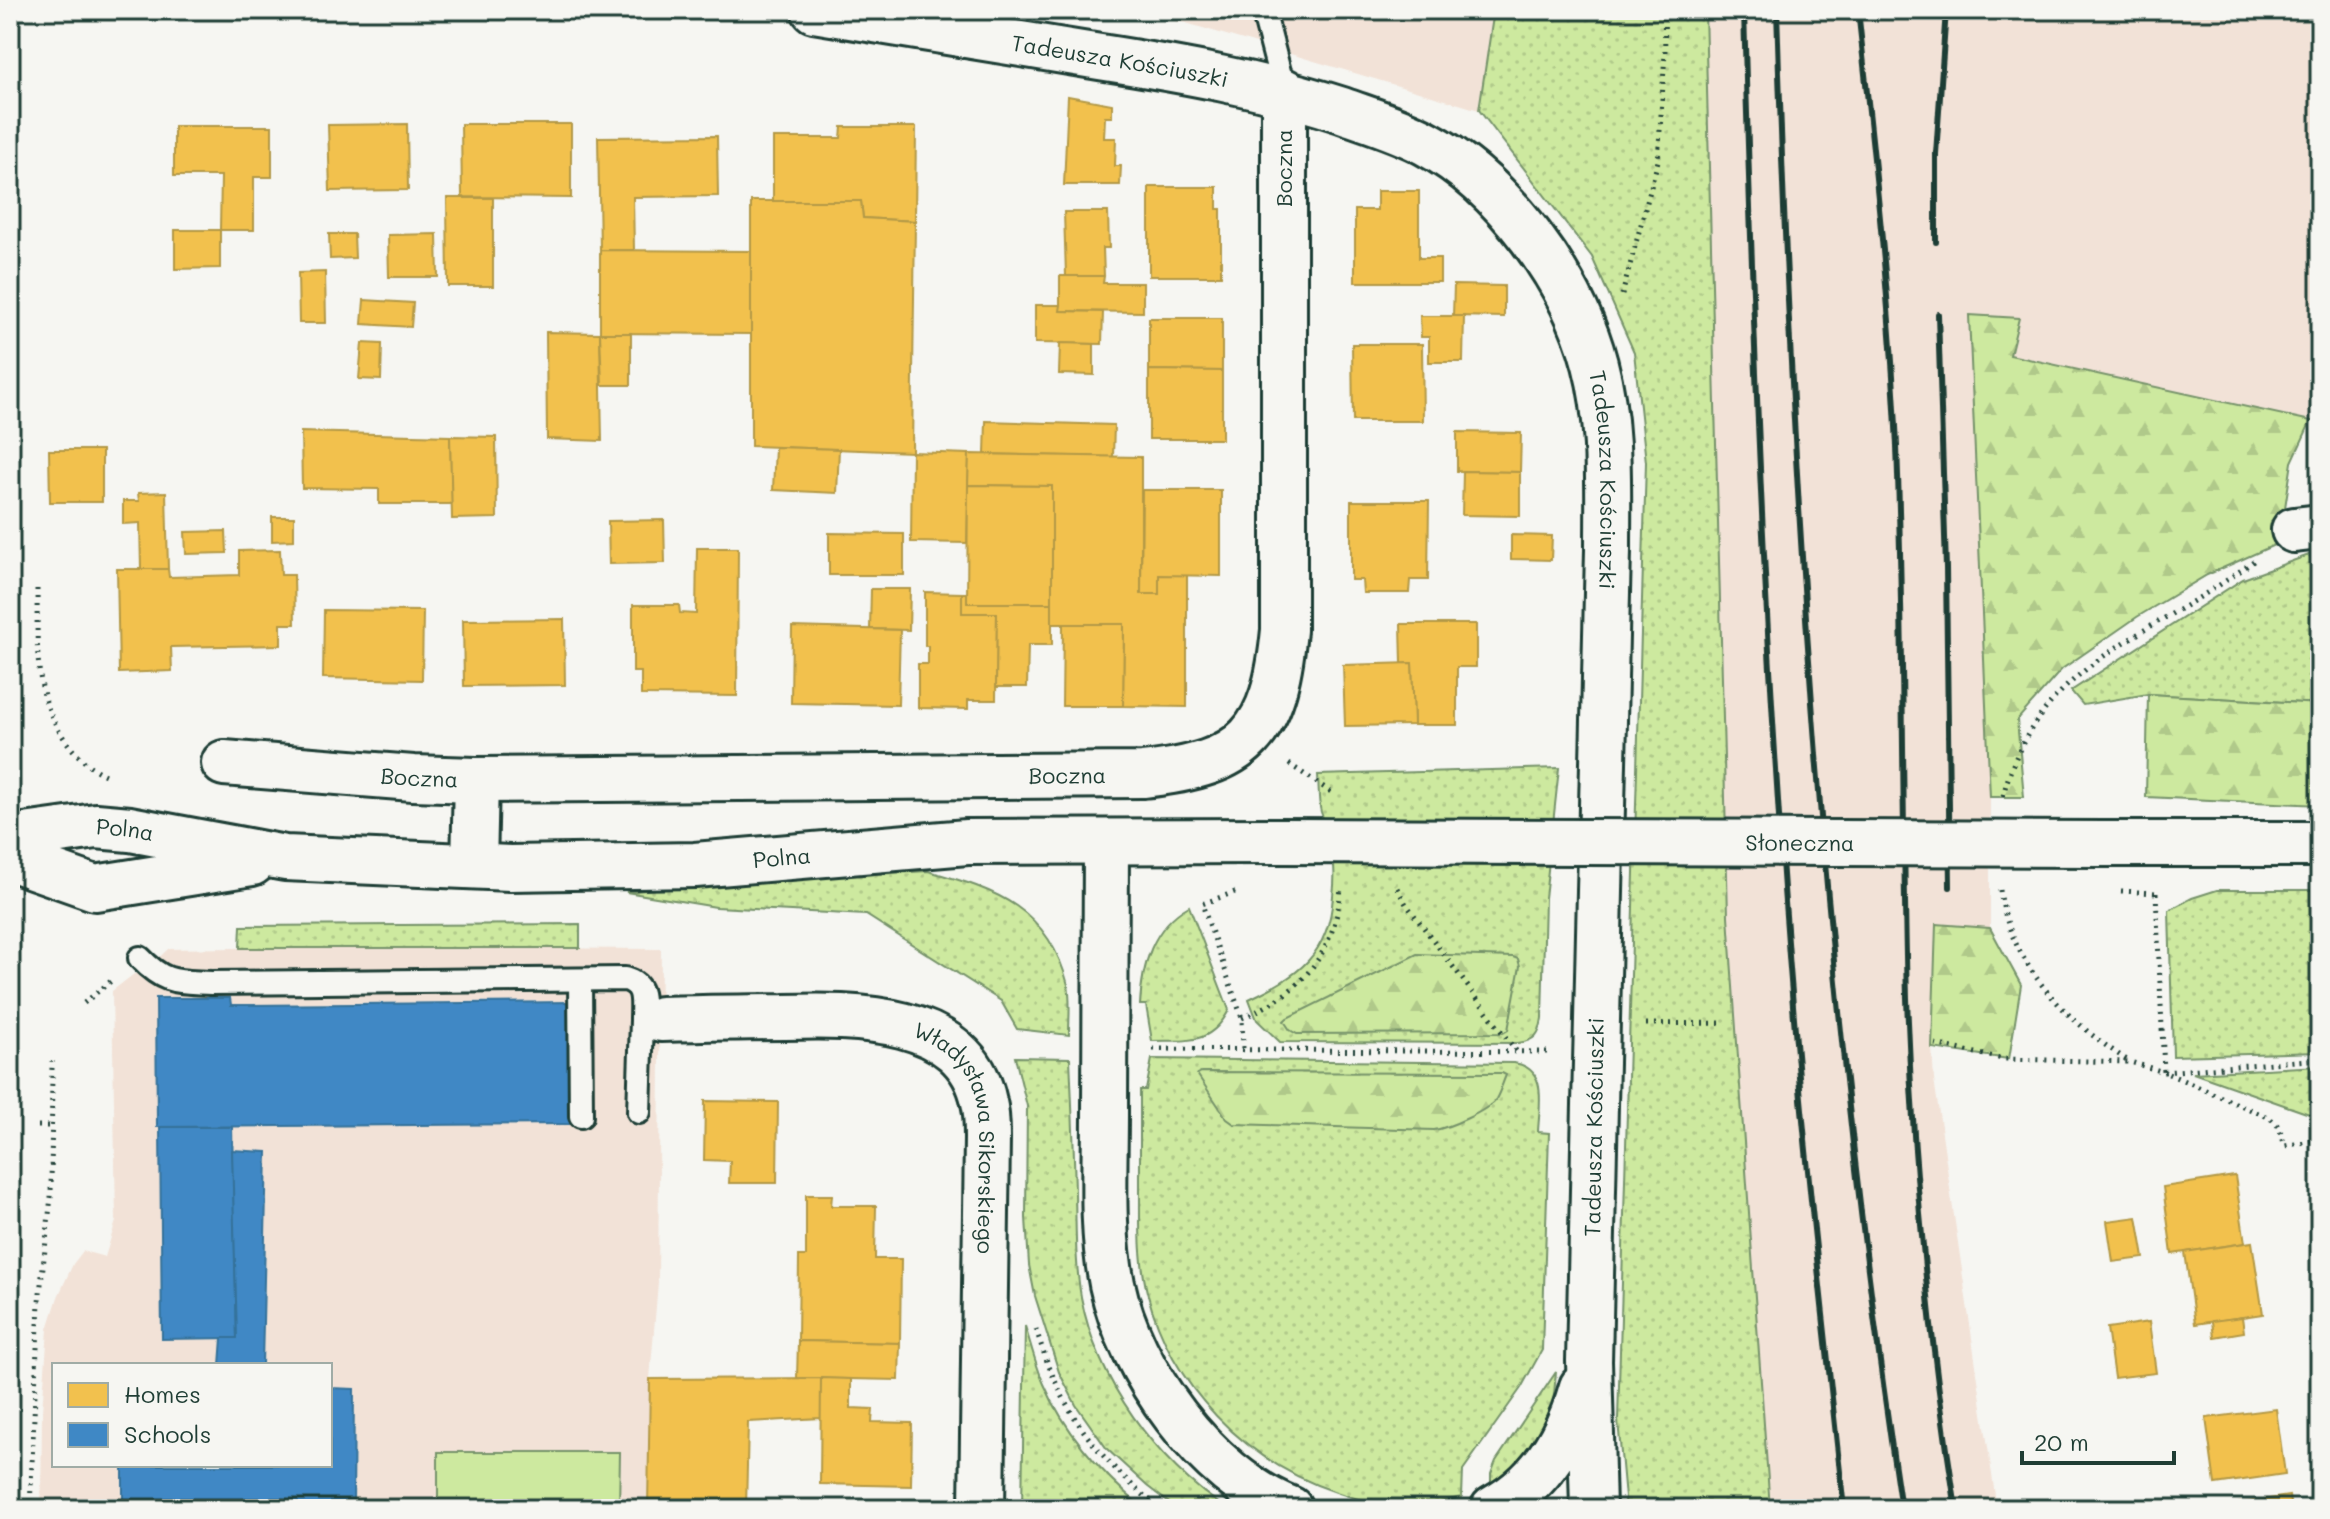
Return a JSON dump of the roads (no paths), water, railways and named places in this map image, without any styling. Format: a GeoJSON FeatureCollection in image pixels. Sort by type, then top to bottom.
{"type":"FeatureCollection","features":[{"type":"Feature","properties":{"kind":"street","name":"Tadeusza Kościuszki"},"geometry":{"type":"LineString","coordinates":[[814,10],[1208,74],[1284,91],[1384,124],[1427,144],[1468,172],[1499,199],[1527,232],[1575,310],[1595,362],[1604,407],[1608,457],[1589,1361],[1593,1509]]}},
{"type":"Feature","properties":{"kind":"street","name":"Boczna"},"geometry":{"type":"LineString","coordinates":[[224,763],[476,780],[1143,775],[1189,770],[1241,747],[1257,729],[1269,707],[1284,630],[1284,91]]}},
{"type":"Feature","properties":{"kind":"street"},"geometry":{"type":"LineString","coordinates":[[474,866],[476,780]]}},
{"type":"Feature","properties":{"kind":"street","name":"Polna"},"geometry":{"type":"LineString","coordinates":[[10,838],[96,826],[285,858],[474,866],[695,865],[967,842],[1280,841]]}},
{"type":"Feature","properties":{"kind":"street","name":"Słoneczna"},"geometry":{"type":"LineString","coordinates":[[1280,841],[2320,844]]}},
{"type":"Feature","properties":{"kind":"street"},"geometry":{"type":"LineString","coordinates":[[1106,842],[1106,1230],[1116,1300],[1131,1341],[1155,1385],[1186,1428],[1237,1478],[1290,1509]]}},
{"type":"Feature","properties":{"kind":"street","name":"Polna"},"geometry":{"type":"LineString","coordinates":[[10,858],[95,888],[285,858]]}},
{"type":"Feature","properties":{"kind":"street","name":"Władysława Sikorskiego"},"geometry":{"type":"LineString","coordinates":[[652,1020],[841,1015],[878,1019],[932,1036],[950,1048],[973,1073],[984,1099],[987,1138],[982,1509]]}},
{"type":"Feature","properties":{"kind":"street"},"geometry":{"type":"LineString","coordinates":[[1493,1509],[1524,1487],[1556,1451],[1577,1406],[1589,1361]]}},
{"type":"Feature","properties":{"kind":"lane"},"geometry":{"type":"LineString","coordinates":[[1263,10],[1284,91]]}},
{"type":"Feature","properties":{"kind":"lane"},"geometry":{"type":"LineString","coordinates":[[140,958],[157,976],[211,983],[625,979],[635,982],[642,991],[652,1020],[639,1112]]}},
{"type":"Feature","properties":{"kind":"lane"},"geometry":{"type":"LineString","coordinates":[[580,981],[581,1116]]}},
{"type":"Feature","properties":{"kind":"railway"},"geometry":{"type":"LineString","coordinates":[[1744,10],[1752,280],[1779,819],[1800,1088],[1844,1509]]}},
{"type":"Feature","properties":{"kind":"railway"},"geometry":{"type":"LineString","coordinates":[[1777,10],[1792,386],[1816,761],[1852,1136],[1901,1509]]}},
{"type":"Feature","properties":{"kind":"railway"},"geometry":{"type":"LineString","coordinates":[[1858,10],[1886,282],[1897,446],[1907,998],[1913,1126],[1930,1318],[1956,1509]]}},
{"type":"Feature","properties":{"kind":"railway"},"geometry":{"type":"LineString","coordinates":[[1936,242],[1936,154],[1946,10]]}},
{"type":"Feature","properties":{"kind":"railway"},"geometry":{"type":"LineString","coordinates":[[1938,314],[1946,568],[1950,887]]}}]}
